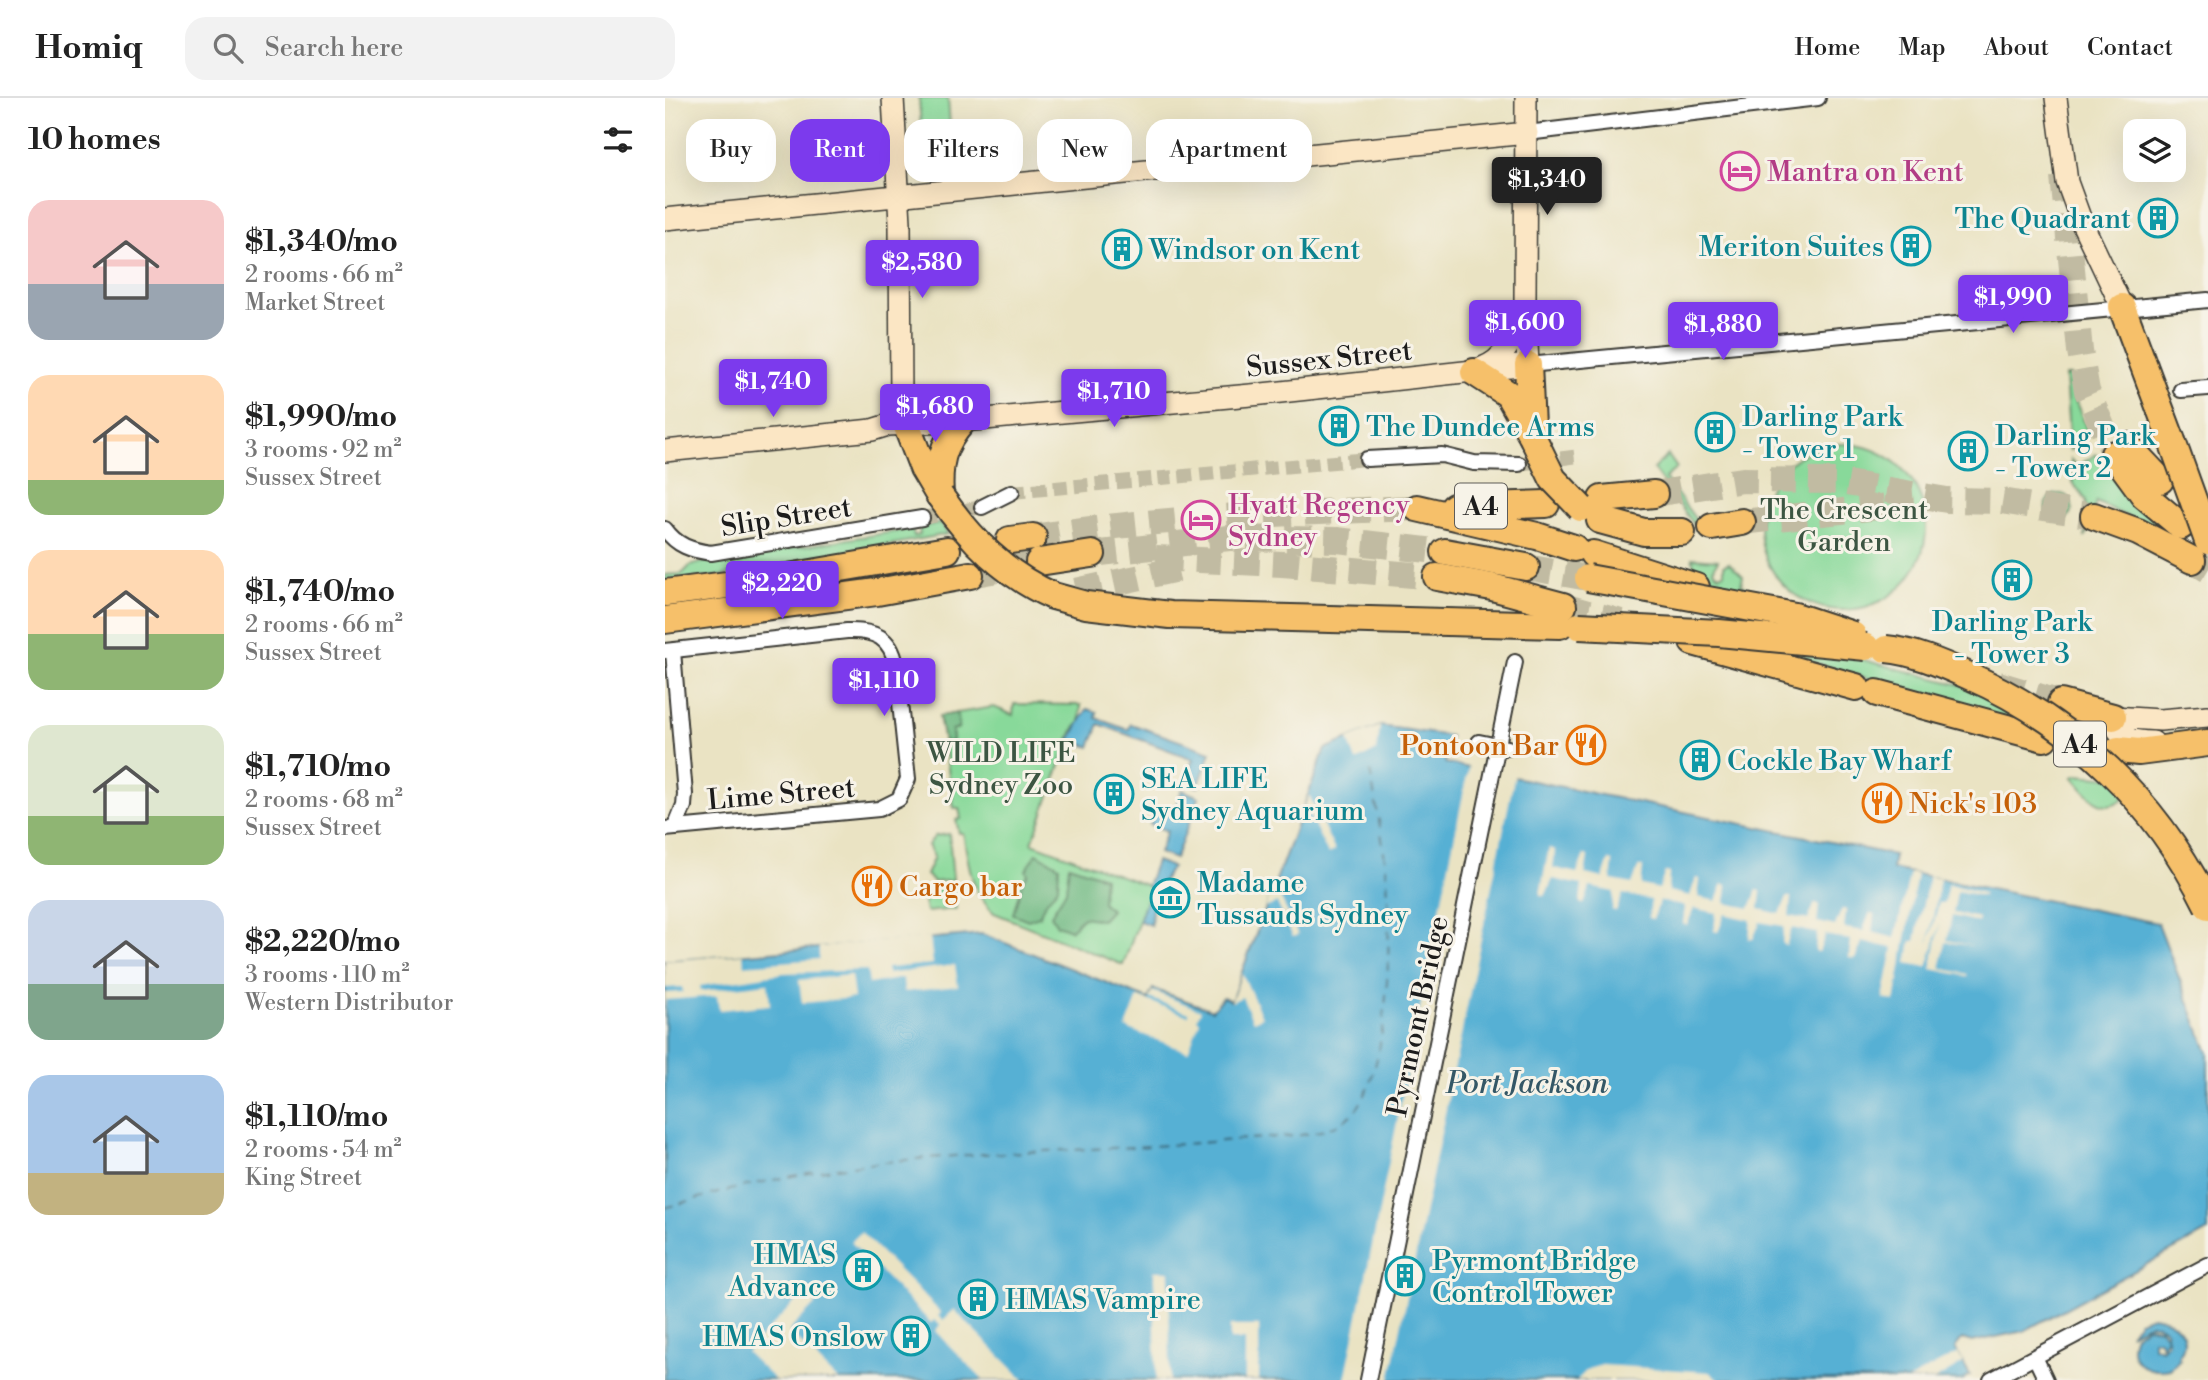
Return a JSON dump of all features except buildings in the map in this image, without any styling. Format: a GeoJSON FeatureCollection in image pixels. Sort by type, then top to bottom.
{"type":"FeatureCollection","features":[{"type":"Feature","properties":{"kind":"highway"},"geometry":{"type":"LineString","coordinates":[[2122,307],[2172,441],[2200,551]]}},
{"type":"Feature","properties":{"kind":"highway"},"geometry":{"type":"LineString","coordinates":[[1528,365],[1532,436]]}},
{"type":"Feature","properties":{"kind":"highway"},"geometry":{"type":"LineString","coordinates":[[1473,372],[1508,394],[1521,412],[1553,479],[1594,509],[1644,532],[1682,532]]}},
{"type":"Feature","properties":{"kind":"highway"},"geometry":{"type":"LineString","coordinates":[[940,496],[939,466],[945,442],[963,421]]}},
{"type":"Feature","properties":{"kind":"highway"},"geometry":{"type":"LineString","coordinates":[[906,424],[923,468],[963,529],[1026,584],[1086,606],[1170,615],[1567,619],[1881,646]]}},
{"type":"Feature","properties":{"kind":"highway"},"geometry":{"type":"LineString","coordinates":[[2121,450],[2181,526]]}},
{"type":"Feature","properties":{"kind":"highway"},"geometry":{"type":"LineString","coordinates":[[1594,509],[1654,494]]}},
{"type":"Feature","properties":{"kind":"highway","name":"A4"},"geometry":{"type":"LineString","coordinates":[[1546,504],[1417,508],[1585,560],[1795,616],[1950,667],[2021,701],[2108,767],[2147,809],[2179,854],[2208,906]]}},
{"type":"Feature","properties":{"kind":"highway"},"geometry":{"type":"LineString","coordinates":[[2094,516],[2200,551]]}},
{"type":"Feature","properties":{"kind":"highway"},"geometry":{"type":"LineString","coordinates":[[1712,527],[1742,522]]}},
{"type":"Feature","properties":{"kind":"highway"},"geometry":{"type":"LineString","coordinates":[[1027,546],[1092,554]]}},
{"type":"Feature","properties":{"kind":"highway"},"geometry":{"type":"LineString","coordinates":[[665,593],[788,577],[947,550]]}},
{"type":"Feature","properties":{"kind":"highway"},"geometry":{"type":"LineString","coordinates":[[1585,560],[1696,587]]}},
{"type":"Feature","properties":{"kind":"highway","name":"A4"},"geometry":{"type":"LineString","coordinates":[[1525,567],[1441,565],[1567,619]]}},
{"type":"Feature","properties":{"kind":"highway"},"geometry":{"type":"LineString","coordinates":[[665,620],[877,592],[970,575]]}},
{"type":"Feature","properties":{"kind":"highway"},"geometry":{"type":"LineString","coordinates":[[1693,642],[2044,738]]}},
{"type":"Feature","properties":{"kind":"highway"},"geometry":{"type":"LineString","coordinates":[[2061,704],[2113,717]]}},
{"type":"Feature","properties":{"kind":"highway"},"geometry":{"type":"LineString","coordinates":[[2119,750],[2139,752],[2208,743]]}},
{"type":"Feature","properties":{"kind":"street"},"geometry":{"type":"LineString","coordinates":[[893,98],[899,195],[901,405],[906,424]]}},
{"type":"Feature","properties":{"kind":"street"},"geometry":{"type":"LineString","coordinates":[[1526,98],[1525,301],[1528,365]]}},
{"type":"Feature","properties":{"kind":"street"},"geometry":{"type":"LineString","coordinates":[[665,219],[1527,133],[1818,98]]}},
{"type":"Feature","properties":{"kind":"street"},"geometry":{"type":"LineString","coordinates":[[2056,98],[2067,182],[2082,223],[2122,307]]}},
{"type":"Feature","properties":{"kind":"street","name":"Sussex Street"},"geometry":{"type":"LineString","coordinates":[[665,451],[906,424],[963,421],[2208,300]]}},
{"type":"Feature","properties":{"kind":"street"},"geometry":{"type":"LineString","coordinates":[[1473,372],[1501,358],[1513,337],[1525,301]]}},
{"type":"Feature","properties":{"kind":"street"},"geometry":{"type":"LineString","coordinates":[[2181,390],[2208,388]]}},
{"type":"Feature","properties":{"kind":"street"},"geometry":{"type":"LineString","coordinates":[[1367,460],[1442,455],[1474,463],[1520,464]]}},
{"type":"Feature","properties":{"kind":"street"},"geometry":{"type":"LineString","coordinates":[[982,507],[1012,492]]}},
{"type":"Feature","properties":{"kind":"street","name":"Slip Street"},"geometry":{"type":"LineString","coordinates":[[665,529],[673,540],[691,550],[711,553],[922,518]]}},
{"type":"Feature","properties":{"kind":"street","name":"Lime Street"},"geometry":{"type":"LineString","coordinates":[[669,651],[847,631],[864,630],[883,638],[894,653],[896,665],[907,787],[899,799],[879,809],[670,828]]}},
{"type":"Feature","properties":{"kind":"street"},"geometry":{"type":"LineString","coordinates":[[669,651],[685,794],[684,806],[670,828]]}},
{"type":"Feature","properties":{"kind":"street","name":"Pyrmont Bridge"},"geometry":{"type":"LineString","coordinates":[[1368,1380],[1503,748],[1515,662]]}},
{"type":"Feature","properties":{"kind":"street"},"geometry":{"type":"LineString","coordinates":[[2208,716],[2160,720],[2113,717],[2121,735],[2137,741],[2208,743]]}},
{"type":"Feature","properties":{"kind":"street"},"geometry":{"type":"LineString","coordinates":[[1479,742],[1503,748]]}},
{"type":"Feature","properties":{"kind":"street"},"geometry":{"type":"LineString","coordinates":[[1991,1380],[2208,1265]]}},
{"type":"Feature","properties":{"kind":"street"},"geometry":{"type":"LineString","coordinates":[[2035,1357],[2046,1380]]}},
{"type":"Feature","properties":{"kind":"green space"},"geometry":{"type":"Polygon","coordinates":[[[919,98],[948,98],[950,119],[920,119],[919,98]]]}},
{"type":"Feature","properties":{"kind":"green space"},"geometry":{"type":"Polygon","coordinates":[[[2065,376],[2070,376],[2074,397],[2089,435],[2070,450],[2065,376]]]}},
{"type":"Feature","properties":{"kind":"green space","name":"The Crescent Garden"},"geometry":{"type":"Polygon","coordinates":[[[1843,444],[1875,450],[1902,468],[1920,495],[1926,527],[1920,559],[1902,586],[1875,604],[1843,610],[1811,604],[1784,586],[1766,559],[1760,527],[1766,495],[1784,468],[1811,450],[1843,444]]]}},
{"type":"Feature","properties":{"kind":"green space"},"geometry":{"type":"Polygon","coordinates":[[[2096,454],[2124,490],[2157,522],[2154,529],[2096,502],[2085,538],[2086,500],[2073,483],[2071,460],[2078,466],[2096,454]]]}},
{"type":"Feature","properties":{"kind":"green space"},"geometry":{"type":"Polygon","coordinates":[[[1668,455],[1677,468],[1665,478],[1702,528],[1698,530],[1653,469],[1668,455]]]}},
{"type":"Feature","properties":{"kind":"green space"},"geometry":{"type":"Polygon","coordinates":[[[2059,494],[2068,498],[2072,507],[2068,516],[2059,520],[2050,516],[2046,507],[2050,498],[2059,494]]]}},
{"type":"Feature","properties":{"kind":"green space"},"geometry":{"type":"Polygon","coordinates":[[[941,523],[948,534],[720,576],[665,581],[665,575],[682,574],[690,566],[707,561],[912,529],[914,536],[920,535],[919,527],[941,523]]]}},
{"type":"Feature","properties":{"kind":"green space"},"geometry":{"type":"Polygon","coordinates":[[[1692,558],[1718,560],[1713,570],[1719,575],[1724,573],[1724,565],[1729,563],[1743,576],[1741,585],[1751,590],[1723,587],[1689,572],[1694,566],[1692,558]]]}},
{"type":"Feature","properties":{"kind":"green space"},"geometry":{"type":"Polygon","coordinates":[[[1748,642],[1836,653],[2101,721],[2118,738],[2061,732],[2023,723],[1748,642]]]}},
{"type":"Feature","properties":{"kind":"green space","name":"WILD LIFE Sydney Zoo"},"geometry":{"type":"Polygon","coordinates":[[[1014,704],[1081,705],[1080,722],[1072,732],[1032,843],[1151,887],[1123,965],[994,913],[975,886],[963,833],[959,833],[956,820],[961,819],[959,808],[954,808],[944,743],[953,741],[952,730],[959,728],[957,713],[994,707],[1013,715],[1014,704]]]}},
{"type":"Feature","properties":{"kind":"green space"},"geometry":{"type":"Polygon","coordinates":[[[957,713],[959,728],[952,730],[953,741],[944,743],[939,716],[957,713]]]}},
{"type":"Feature","properties":{"kind":"green space"},"geometry":{"type":"Polygon","coordinates":[[[2076,775],[2125,779],[2123,799],[2115,804],[2101,804],[2083,790],[2073,777],[2076,775]]]}},
{"type":"Feature","properties":{"kind":"green space"},"geometry":{"type":"Polygon","coordinates":[[[949,834],[953,880],[934,882],[926,875],[934,857],[928,845],[935,836],[949,834]]]}},
{"type":"Feature","properties":{"kind":"green space"},"geometry":{"type":"Polygon","coordinates":[[[1037,853],[1059,866],[1058,887],[1039,916],[1028,920],[1013,914],[1022,883],[1028,874],[1026,870],[1037,853]]]}},
{"type":"Feature","properties":{"kind":"green space"},"geometry":{"type":"Polygon","coordinates":[[[1069,865],[1104,877],[1102,902],[1111,910],[1102,920],[1083,917],[1070,930],[1057,925],[1051,915],[1066,891],[1069,865]]]}},
{"type":"Feature","properties":{"kind":"green space"},"geometry":{"type":"Polygon","coordinates":[[[953,885],[956,909],[926,912],[924,902],[940,887],[953,885]]]}},
{"type":"Feature","properties":{"kind":"water"},"geometry":{"type":"Polygon","coordinates":[[[1087,709],[1097,712],[1096,718],[1128,730],[1131,724],[1211,752],[1198,787],[1185,782],[1193,759],[1099,724],[1090,747],[1070,740],[1087,709]]]}},
{"type":"Feature","properties":{"kind":"water","name":"Port Jackson"},"geometry":{"type":"Polygon","coordinates":[[[1380,726],[1450,736],[1445,763],[1894,855],[1892,869],[2158,923],[2208,1053],[2208,1231],[2024,1331],[1972,1342],[1962,1339],[1955,1348],[1970,1375],[1962,1380],[665,1380],[665,961],[982,934],[1148,999],[1153,989],[1212,1010],[1223,997],[1231,1001],[1325,749],[1380,726]]]}},
{"type":"Feature","properties":{"kind":"water"},"geometry":{"type":"Polygon","coordinates":[[[1182,790],[1199,797],[1175,859],[1159,853],[1167,831],[1150,824],[1156,807],[1173,813],[1182,790]]]}},
{"type":"Feature","properties":{"kind":"water"},"geometry":{"type":"Polygon","coordinates":[[[1156,861],[1172,867],[1153,895],[1151,925],[1139,921],[1151,888],[1147,886],[1156,861]]]}},
{"type":"Feature","properties":{"kind":"water"},"geometry":{"type":"Polygon","coordinates":[[[2152,1316],[2175,1324],[2183,1335],[2184,1342],[2178,1357],[2180,1359],[2170,1369],[2146,1367],[2135,1359],[2132,1344],[2135,1335],[2147,1326],[2160,1328],[2167,1336],[2165,1329],[2155,1324],[2146,1325],[2130,1334],[2139,1321],[2152,1316]],[[2167,1337],[2162,1346],[2159,1340],[2153,1339],[2153,1346],[2162,1349],[2168,1343],[2167,1337]]]}},
{"type":"Feature","properties":{"kind":"pier"},"geometry":{"type":"Polygon","coordinates":[[[1380,726],[1377,750],[1356,761],[1348,739],[1380,726]]]}},
{"type":"Feature","properties":{"kind":"pier"},"geometry":{"type":"Polygon","coordinates":[[[1469,765],[1486,771],[1515,774],[1390,1380],[1345,1380],[1469,765]]]}},
{"type":"Feature","properties":{"kind":"pier"},"geometry":{"type":"Polygon","coordinates":[[[1309,795],[1335,851],[1328,854],[1309,814],[1300,818],[1309,795]]]}},
{"type":"Feature","properties":{"kind":"pier"},"geometry":{"type":"Polygon","coordinates":[[[1549,848],[1555,850],[1553,868],[1577,873],[1584,855],[1588,856],[1585,874],[1603,878],[1609,860],[1613,861],[1611,880],[1632,884],[1639,866],[1643,867],[1641,885],[1659,889],[1665,872],[1669,873],[1668,891],[1690,896],[1696,878],[1700,879],[1698,897],[1716,901],[1723,884],[1727,885],[1725,903],[1750,908],[1757,890],[1761,891],[1759,909],[1780,914],[1787,897],[1791,897],[1789,916],[1808,920],[1815,903],[1819,904],[1817,922],[1835,926],[1842,909],[1846,910],[1844,928],[1863,931],[1870,913],[1874,914],[1872,932],[1895,938],[1910,873],[1917,874],[1895,1001],[1883,999],[1893,948],[1862,942],[1855,959],[1849,958],[1851,940],[1825,935],[1819,952],[1815,951],[1817,933],[1792,928],[1786,945],[1782,944],[1784,926],[1760,922],[1753,939],[1749,939],[1751,920],[1725,914],[1718,932],[1714,931],[1716,913],[1694,908],[1687,925],[1683,924],[1685,906],[1660,901],[1653,919],[1649,918],[1651,900],[1623,894],[1616,911],[1612,910],[1614,892],[1590,887],[1584,904],[1580,903],[1582,885],[1553,879],[1545,896],[1540,895],[1549,848]]]}},
{"type":"Feature","properties":{"kind":"pier"},"geometry":{"type":"Polygon","coordinates":[[[1929,876],[1940,879],[1928,944],[1939,903],[1944,903],[1948,884],[1983,893],[1983,896],[1957,891],[1953,913],[1979,918],[1978,922],[1952,916],[1947,940],[1973,946],[1946,942],[1940,968],[1967,976],[1931,969],[1940,924],[1927,967],[1907,963],[1911,941],[1915,941],[1929,876]]]}},
{"type":"Feature","properties":{"kind":"pier"},"geometry":{"type":"Polygon","coordinates":[[[1274,884],[1298,935],[1293,937],[1277,903],[1265,908],[1274,884]]]}},
{"type":"Feature","properties":{"kind":"pier"},"geometry":{"type":"Polygon","coordinates":[[[930,937],[933,964],[887,968],[887,974],[955,965],[958,986],[904,992],[903,978],[869,984],[867,970],[784,973],[700,986],[701,991],[768,983],[770,1005],[719,1010],[717,996],[666,1000],[665,1015],[665,993],[683,992],[682,987],[665,988],[665,961],[743,954],[744,965],[819,959],[819,947],[930,937]]]}},
{"type":"Feature","properties":{"kind":"pier"},"geometry":{"type":"Polygon","coordinates":[[[1242,973],[1262,1017],[1253,1021],[1242,997],[1231,1002],[1242,973]]]}},
{"type":"Feature","properties":{"kind":"pier"},"geometry":{"type":"Polygon","coordinates":[[[851,975],[854,998],[802,1003],[799,980],[851,975]]]}},
{"type":"Feature","properties":{"kind":"pier"},"geometry":{"type":"Polygon","coordinates":[[[1152,991],[1201,1010],[1197,1019],[1200,1021],[1188,1052],[1126,1028],[1138,997],[1189,1016],[1189,1013],[1149,998],[1152,991]]]}},
{"type":"Feature","properties":{"kind":"pier"},"geometry":{"type":"Polygon","coordinates":[[[861,1232],[941,1313],[938,1316],[943,1320],[954,1310],[1024,1380],[983,1380],[935,1331],[940,1325],[934,1320],[931,1323],[851,1242],[861,1232]]]}},
{"type":"Feature","properties":{"kind":"pier"},"geometry":{"type":"Polygon","coordinates":[[[1154,1271],[1169,1271],[1170,1380],[1156,1380],[1154,1271]]]}},
{"type":"Feature","properties":{"kind":"pier"},"geometry":{"type":"Polygon","coordinates":[[[809,1288],[820,1299],[789,1331],[838,1380],[775,1380],[746,1352],[809,1288]]]}},
{"type":"Feature","properties":{"kind":"pier"},"geometry":{"type":"Polygon","coordinates":[[[1230,1326],[1259,1326],[1259,1380],[1245,1380],[1245,1340],[1230,1340],[1230,1326]]]}},
{"type":"Feature","properties":{"kind":"pier"},"geometry":{"type":"Polygon","coordinates":[[[1958,1353],[1963,1363],[1934,1380],[1908,1380],[1958,1353]]]}},
{"type":"Feature","properties":{"kind":"pier"},"geometry":{"type":"Polygon","coordinates":[[[1602,1365],[1709,1372],[1719,1380],[1577,1380],[1588,1369],[1602,1365]]]}},
{"type":"Feature","properties":{"kind":"ferry route"},"geometry":{"type":"LineString","coordinates":[[665,1208],[754,1184],[845,1167],[942,1157],[1282,1137],[1315,1132],[1344,1121],[1355,1111],[1367,1091],[1382,1034],[1386,1000],[1389,932],[1387,879],[1370,770]]}},
{"type":"Feature","properties":{"kind":"tunnel"},"geometry":{"type":"LineString","coordinates":[[2063,176],[2080,351],[2087,391],[2114,454]]}},
{"type":"Feature","properties":{"kind":"tunnel"},"geometry":{"type":"LineString","coordinates":[[1519,464],[1579,456]]}},
{"type":"Feature","properties":{"kind":"tunnel"},"geometry":{"type":"LineString","coordinates":[[1012,492],[1367,459]]}},
{"type":"Feature","properties":{"kind":"tunnel"},"geometry":{"type":"LineString","coordinates":[[1654,494],[1743,480],[1835,481],[1947,500],[2002,501],[2094,516]]}},
{"type":"Feature","properties":{"kind":"tunnel"},"geometry":{"type":"LineString","coordinates":[[1742,522],[1914,503]]}},
{"type":"Feature","properties":{"kind":"tunnel"},"geometry":{"type":"LineString","coordinates":[[922,518],[982,507]]}},
{"type":"Feature","properties":{"kind":"tunnel"},"geometry":{"type":"LineString","coordinates":[[1033,537],[1176,520],[1417,508]]}},
{"type":"Feature","properties":{"kind":"tunnel"},"geometry":{"type":"LineString","coordinates":[[1092,554],[1229,538],[1337,540],[1445,552]]}},
{"type":"Feature","properties":{"kind":"tunnel"},"geometry":{"type":"LineString","coordinates":[[1156,558],[1282,564],[1437,577]]}},
{"type":"Feature","properties":{"kind":"tunnel"},"geometry":{"type":"LineString","coordinates":[[2192,560],[2208,570]]}},
{"type":"Feature","properties":{"kind":"tunnel"},"geometry":{"type":"LineString","coordinates":[[970,575],[1039,562]]}},
{"type":"Feature","properties":{"kind":"tunnel"},"geometry":{"type":"LineString","coordinates":[[1526,567],[1588,578]]}},
{"type":"Feature","properties":{"kind":"tunnel"},"geometry":{"type":"LineString","coordinates":[[1076,591],[1183,568]]}},
{"type":"Feature","properties":{"kind":"tunnel"},"geometry":{"type":"LineString","coordinates":[[1563,606],[1621,622]]}},
{"type":"Feature","properties":{"kind":"tunnel"},"geometry":{"type":"LineString","coordinates":[[1998,684],[2061,703]]}},
{"type":"Feature","properties":{"kind":"place","name":"Mantra on Kent"},"geometry":{"type":"Point","coordinates":[1740,171]}},
{"type":"Feature","properties":{"kind":"place","name":"The Quadrant"},"geometry":{"type":"Point","coordinates":[2158,218]}},
{"type":"Feature","properties":{"kind":"place","name":"Meriton Suites"},"geometry":{"type":"Point","coordinates":[1911,246]}},
{"type":"Feature","properties":{"kind":"place","name":"Windsor on Kent"},"geometry":{"type":"Point","coordinates":[1122,249]}},
{"type":"Feature","properties":{"kind":"place","name":"The Dundee Arms"},"geometry":{"type":"Point","coordinates":[1339,426]}},
{"type":"Feature","properties":{"kind":"place","name":"Darling Park - Tower 1"},"geometry":{"type":"Point","coordinates":[1715,432]}},
{"type":"Feature","properties":{"kind":"place","name":"Darling Park - Tower 2"},"geometry":{"type":"Point","coordinates":[1968,451]}},
{"type":"Feature","properties":{"kind":"place","name":"Hyatt Regency Sydney"},"geometry":{"type":"Point","coordinates":[1201,520]}},
{"type":"Feature","properties":{"kind":"place","name":"Darling Park - Tower 3"},"geometry":{"type":"Point","coordinates":[2012,580]}},
{"type":"Feature","properties":{"kind":"place","name":"Pontoon Bar"},"geometry":{"type":"Point","coordinates":[1586,745]}},
{"type":"Feature","properties":{"kind":"place","name":"Cockle Bay Wharf"},"geometry":{"type":"Point","coordinates":[1700,760]}},
{"type":"Feature","properties":{"kind":"place","name":"SEA LIFE Sydney Aquarium"},"geometry":{"type":"Point","coordinates":[1114,794]}},
{"type":"Feature","properties":{"kind":"place","name":"Nick's 103"},"geometry":{"type":"Point","coordinates":[1882,803]}},
{"type":"Feature","properties":{"kind":"place","name":"Cargo bar"},"geometry":{"type":"Point","coordinates":[872,886]}},
{"type":"Feature","properties":{"kind":"place","name":"Madame Tussauds Sydney"},"geometry":{"type":"Point","coordinates":[1170,898]}},
{"type":"Feature","properties":{"kind":"place","name":"HMAS Advance"},"geometry":{"type":"Point","coordinates":[863,1270]}},
{"type":"Feature","properties":{"kind":"place","name":"Pyrmont Bridge Control Tower"},"geometry":{"type":"Point","coordinates":[1405,1276]}},
{"type":"Feature","properties":{"kind":"place","name":"HMAS Vampire"},"geometry":{"type":"Point","coordinates":[978,1299]}},
{"type":"Feature","properties":{"kind":"place","name":"HMAS Onslow"},"geometry":{"type":"Point","coordinates":[911,1336]}}]}
